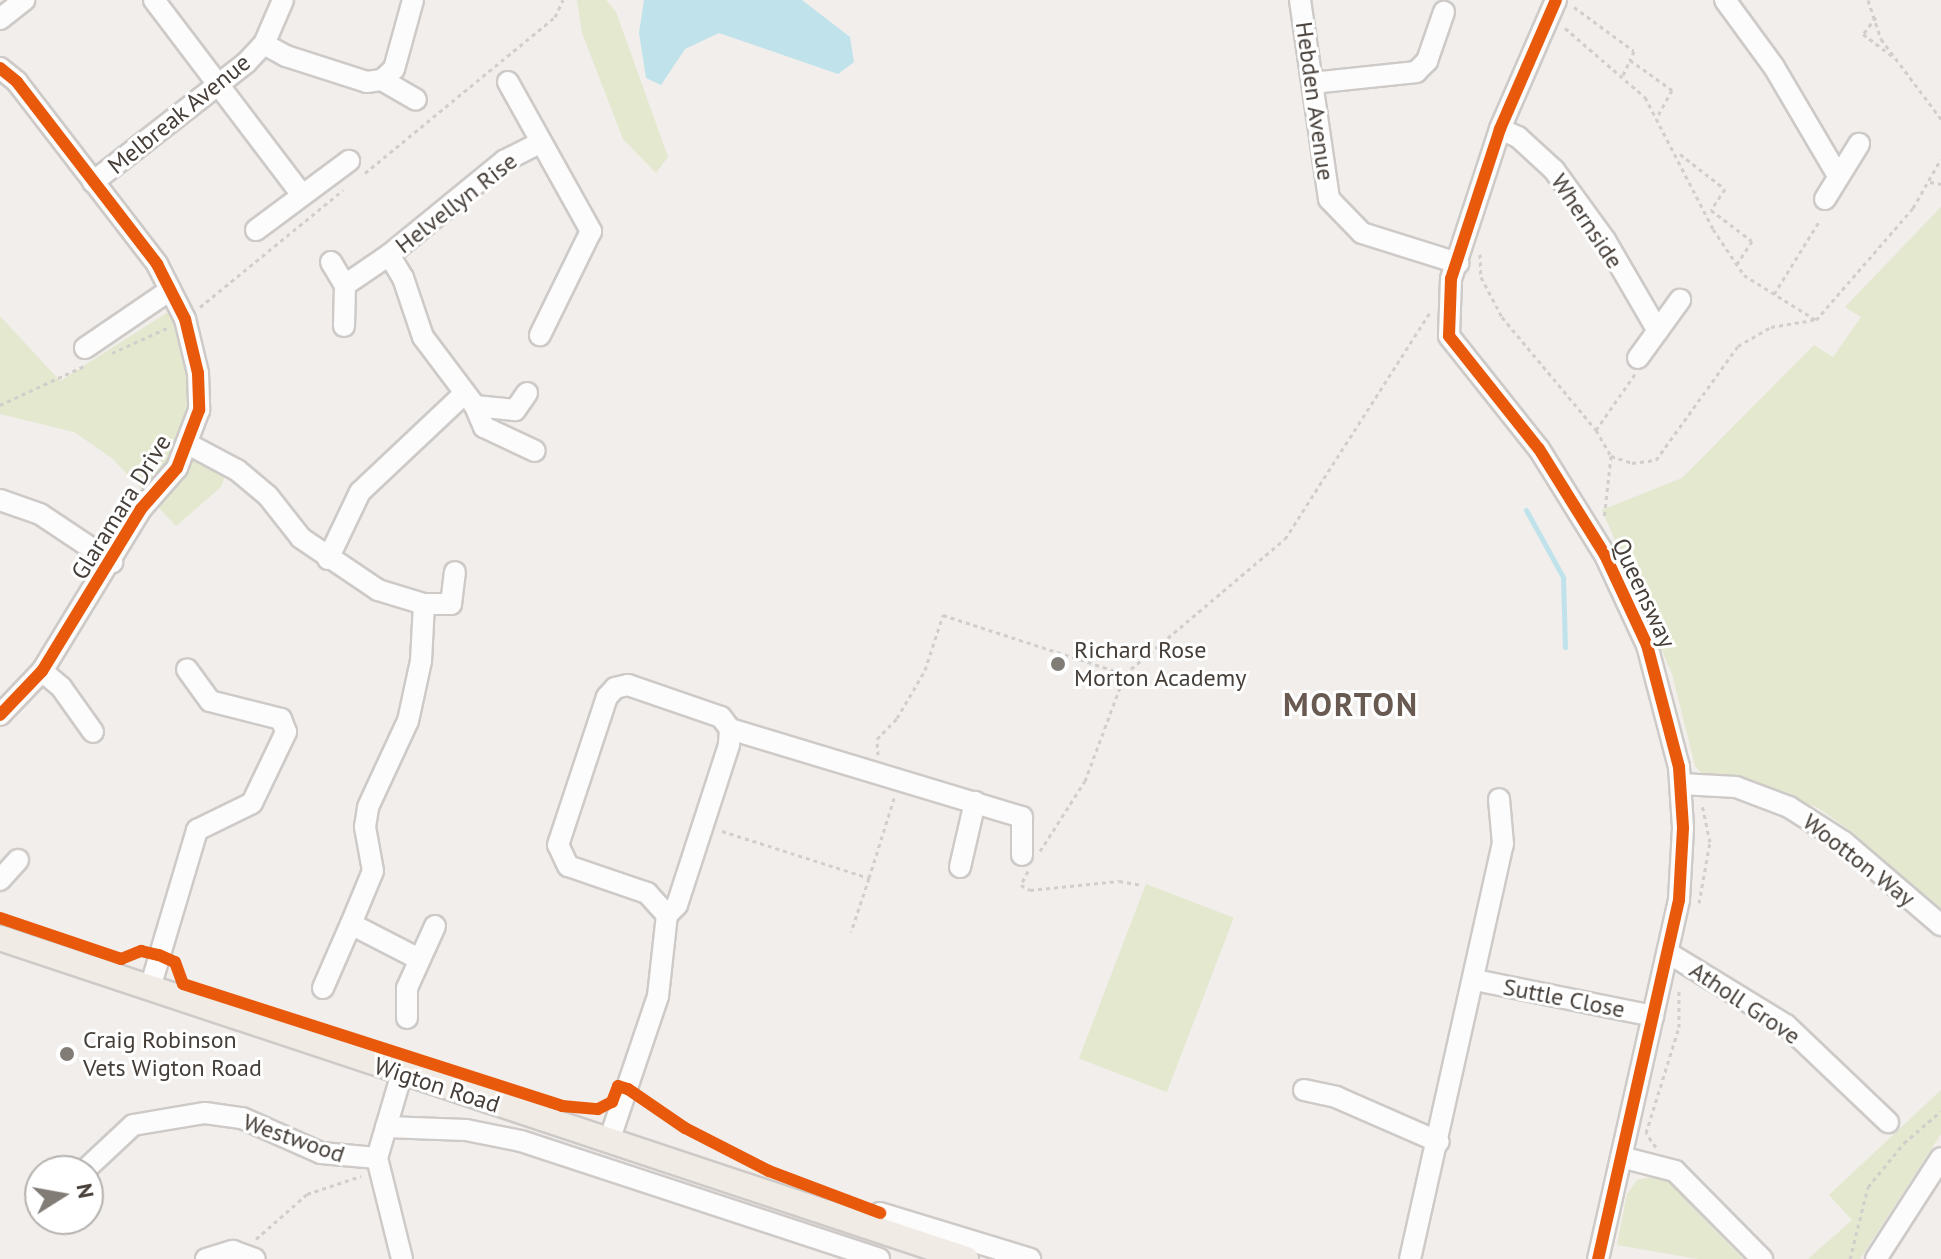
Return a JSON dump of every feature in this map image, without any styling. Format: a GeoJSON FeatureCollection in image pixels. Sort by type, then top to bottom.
{"type":"FeatureCollection","features":[{"type":"Feature","properties":{"kind":"main road","name":"Wigton Road"},"geometry":{"type":"LineString","coordinates":[[0,938],[966,1259]]}},
{"type":"Feature","properties":{"kind":"street"},"geometry":{"type":"LineString","coordinates":[[0,19],[24,0]]}},
{"type":"Feature","properties":{"kind":"street","name":"Melbreak Avenue"},"geometry":{"type":"LineString","coordinates":[[93,182],[218,86],[264,44],[283,0]]}},
{"type":"Feature","properties":{"kind":"street"},"geometry":{"type":"LineString","coordinates":[[264,44],[286,56],[367,82],[382,80],[394,69],[413,0]]}},
{"type":"Feature","properties":{"kind":"street","name":"Hebden Avenue"},"geometry":{"type":"LineString","coordinates":[[1300,0],[1329,199],[1362,233],[1458,263]]}},
{"type":"Feature","properties":{"kind":"street"},"geometry":{"type":"LineString","coordinates":[[1725,0],[1774,67],[1837,174]]}},
{"type":"Feature","properties":{"kind":"street"},"geometry":{"type":"LineString","coordinates":[[164,3],[218,86],[302,195]]}},
{"type":"Feature","properties":{"kind":"street","name":"Queensway"},"geometry":{"type":"LineString","coordinates":[[1565,3],[1500,129],[1451,279],[1449,336],[1539,449],[1605,555],[1647,645],[1669,717],[1681,784],[1682,866],[1670,954],[1598,1259]]}},
{"type":"Feature","properties":{"kind":"street"},"geometry":{"type":"LineString","coordinates":[[1312,83],[1416,72],[1427,61],[1444,12]]}},
{"type":"Feature","properties":{"kind":"street","name":"Glaramara Drive"},"geometry":{"type":"LineString","coordinates":[[0,68],[17,82],[157,264],[185,319],[198,373],[199,410],[177,468],[128,529],[112,562],[68,622],[42,671],[0,715]]}},
{"type":"Feature","properties":{"kind":"street"},"geometry":{"type":"LineString","coordinates":[[382,80],[416,100]]}},
{"type":"Feature","properties":{"kind":"street","name":"Helvellyn Rise"},"geometry":{"type":"LineString","coordinates":[[508,82],[539,143],[591,231],[571,265],[565,290],[540,335]]}},
{"type":"Feature","properties":{"kind":"street","name":"Whernside"},"geometry":{"type":"LineString","coordinates":[[1500,129],[1518,137],[1554,170],[1605,240],[1658,331]]}},
{"type":"Feature","properties":{"kind":"street","name":"Helvellyn Rise"},"geometry":{"type":"LineString","coordinates":[[535,451],[484,427],[423,337],[403,278],[389,255],[504,161],[539,143]]}},
{"type":"Feature","properties":{"kind":"street"},"geometry":{"type":"LineString","coordinates":[[1825,199],[1837,174],[1859,144]]}},
{"type":"Feature","properties":{"kind":"street"},"geometry":{"type":"LineString","coordinates":[[256,230],[302,195],[354,170]]}},
{"type":"Feature","properties":{"kind":"street"},"geometry":{"type":"LineString","coordinates":[[344,326],[353,279],[389,255]]}},
{"type":"Feature","properties":{"kind":"street"},"geometry":{"type":"LineString","coordinates":[[331,262],[353,279]]}},
{"type":"Feature","properties":{"kind":"street"},"geometry":{"type":"LineString","coordinates":[[85,348],[170,290]]}},
{"type":"Feature","properties":{"kind":"street"},"geometry":{"type":"LineString","coordinates":[[1637,364],[1680,300]]}},
{"type":"Feature","properties":{"kind":"street"},"geometry":{"type":"LineString","coordinates":[[328,559],[360,492],[469,401],[515,410],[527,393]]}},
{"type":"Feature","properties":{"kind":"street"},"geometry":{"type":"LineString","coordinates":[[188,444],[237,470],[268,496],[301,538],[378,590],[424,604],[451,604],[455,572]]}},
{"type":"Feature","properties":{"kind":"street","name":"Glaramara Drive"},"geometry":{"type":"LineString","coordinates":[[0,500],[40,514],[112,562]]}},
{"type":"Feature","properties":{"kind":"street"},"geometry":{"type":"LineString","coordinates":[[323,988],[373,871],[365,827],[368,807],[408,721],[421,661],[424,604]]}},
{"type":"Feature","properties":{"kind":"street"},"geometry":{"type":"LineString","coordinates":[[150,988],[197,830],[252,803],[286,732],[281,719],[210,701],[187,669]]}},
{"type":"Feature","properties":{"kind":"street"},"geometry":{"type":"LineString","coordinates":[[42,671],[61,687],[93,732]]}},
{"type":"Feature","properties":{"kind":"street"},"geometry":{"type":"LineString","coordinates":[[667,915],[647,893],[568,866],[560,857],[558,845],[602,712],[615,688],[628,685],[721,717],[730,729],[975,802],[1008,802],[1022,817],[1031,857]]}},
{"type":"Feature","properties":{"kind":"street"},"geometry":{"type":"LineString","coordinates":[[609,1141],[658,996],[667,915],[677,905],[730,729]]}},
{"type":"Feature","properties":{"kind":"street","name":"Wootton Way"},"geometry":{"type":"LineString","coordinates":[[1681,784],[1736,787],[1789,807],[1844,842],[1941,925]]}},
{"type":"Feature","properties":{"kind":"street","name":"Suttle Close"},"geometry":{"type":"LineString","coordinates":[[1410,1259],[1439,1142],[1503,844],[1499,799]]}},
{"type":"Feature","properties":{"kind":"street"},"geometry":{"type":"LineString","coordinates":[[960,867],[975,802]]}},
{"type":"Feature","properties":{"kind":"street"},"geometry":{"type":"LineString","coordinates":[[0,880],[18,860]]}},
{"type":"Feature","properties":{"kind":"street"},"geometry":{"type":"LineString","coordinates":[[351,924],[419,959]]}},
{"type":"Feature","properties":{"kind":"street"},"geometry":{"type":"LineString","coordinates":[[407,1018],[407,988],[435,926]]}},
{"type":"Feature","properties":{"kind":"street","name":"Atholl Grove"},"geometry":{"type":"LineString","coordinates":[[1670,954],[1786,1025],[1888,1122]]}},
{"type":"Feature","properties":{"kind":"street","name":"Suttle Close"},"geometry":{"type":"LineString","coordinates":[[1475,980],[1653,1016]]}},
{"type":"Feature","properties":{"kind":"street"},"geometry":{"type":"LineString","coordinates":[[402,1073],[378,1164],[402,1259]]}},
{"type":"Feature","properties":{"kind":"street"},"geometry":{"type":"LineString","coordinates":[[1304,1090],[1336,1097],[1439,1142]]}},
{"type":"Feature","properties":{"kind":"street","name":"Westwood"},"geometry":{"type":"LineString","coordinates":[[101,1155],[133,1125],[205,1113],[242,1118],[321,1153],[378,1164]]}},
{"type":"Feature","properties":{"kind":"street","name":"Wigton Road"},"geometry":{"type":"LineString","coordinates":[[386,1127],[466,1130],[521,1141],[879,1259]]}},
{"type":"Feature","properties":{"kind":"street"},"geometry":{"type":"LineString","coordinates":[[1621,1157],[1675,1171],[1762,1259]]}},
{"type":"Feature","properties":{"kind":"street"},"geometry":{"type":"LineString","coordinates":[[1876,1259],[1941,1158]]}},
{"type":"Feature","properties":{"kind":"street"},"geometry":{"type":"LineString","coordinates":[[876,1229],[880,1213],[1030,1259]]}},
{"type":"Feature","properties":{"kind":"street"},"geometry":{"type":"LineString","coordinates":[[206,1259],[248,1256]]}},
{"type":"Feature","properties":{"kind":"path"},"geometry":{"type":"LineString","coordinates":[[354,170],[555,17],[563,0]]}},
{"type":"Feature","properties":{"kind":"path"},"geometry":{"type":"LineString","coordinates":[[1868,0],[1876,16],[1881,39],[1941,119]]}},
{"type":"Feature","properties":{"kind":"path"},"geometry":{"type":"LineString","coordinates":[[1565,3],[1634,51],[1623,75]]}},
{"type":"Feature","properties":{"kind":"path"},"geometry":{"type":"LineString","coordinates":[[1876,16],[1863,34],[1900,62]]}},
{"type":"Feature","properties":{"kind":"path"},"geometry":{"type":"LineString","coordinates":[[1565,28],[1623,75],[1658,116],[1708,219],[1737,264],[1774,294],[1816,320]]}},
{"type":"Feature","properties":{"kind":"path"},"geometry":{"type":"LineString","coordinates":[[1630,60],[1672,90],[1658,116]]}},
{"type":"Feature","properties":{"kind":"path"},"geometry":{"type":"LineString","coordinates":[[1677,152],[1725,189],[1708,219]]}},
{"type":"Feature","properties":{"kind":"path"},"geometry":{"type":"LineString","coordinates":[[1611,456],[1632,463],[1656,460],[1738,346],[1771,327],[1816,320],[1840,297],[1930,182],[1941,159]]}},
{"type":"Feature","properties":{"kind":"path"},"geometry":{"type":"LineString","coordinates":[[1930,182],[1941,184]]}},
{"type":"Feature","properties":{"kind":"path"},"geometry":{"type":"LineString","coordinates":[[185,319],[346,188]]}},
{"type":"Feature","properties":{"kind":"path"},"geometry":{"type":"LineString","coordinates":[[1711,210],[1752,241],[1737,264]]}},
{"type":"Feature","properties":{"kind":"path"},"geometry":{"type":"LineString","coordinates":[[1774,294],[1820,220]]}},
{"type":"Feature","properties":{"kind":"path"},"geometry":{"type":"LineString","coordinates":[[1482,241],[1481,277],[1502,317],[1596,430],[1611,456],[1603,523]]}},
{"type":"Feature","properties":{"kind":"path"},"geometry":{"type":"LineString","coordinates":[[1142,885],[1119,881],[1030,890],[1021,885],[1031,857],[1085,781],[1125,674],[1285,539],[1433,308]]}},
{"type":"Feature","properties":{"kind":"path"},"geometry":{"type":"LineString","coordinates":[[1596,430],[1637,364]]}},
{"type":"Feature","properties":{"kind":"path"},"geometry":{"type":"LineString","coordinates":[[851,932],[896,778],[875,747],[877,739],[903,709],[925,670],[943,615],[1125,674]]}},
{"type":"Feature","properties":{"kind":"path"},"geometry":{"type":"LineString","coordinates":[[1697,909],[1710,842],[1699,796]]}},
{"type":"Feature","properties":{"kind":"path"},"geometry":{"type":"LineString","coordinates":[[703,824],[869,878]]}},
{"type":"Feature","properties":{"kind":"path"},"geometry":{"type":"LineString","coordinates":[[1646,1133],[1679,1027],[1679,984]]}},
{"type":"Feature","properties":{"kind":"path"},"geometry":{"type":"LineString","coordinates":[[1850,1259],[1868,1187],[1904,1143],[1941,1111]]}},
{"type":"Feature","properties":{"kind":"path"},"geometry":{"type":"LineString","coordinates":[[248,1256],[307,1194],[378,1164]]}},
{"type":"Feature","properties":{"kind":"green space"},"geometry":{"type":"Polygon","coordinates":[[[577,0],[606,0],[616,12],[668,157],[656,173],[623,139],[582,33],[577,0]]]}},
{"type":"Feature","properties":{"kind":"green space"},"geometry":{"type":"Polygon","coordinates":[[[1941,207],[1941,917],[1856,843],[1854,833],[1815,806],[1799,805],[1746,781],[1703,775],[1695,766],[1672,674],[1602,510],[1682,478],[1814,345],[1833,357],[1861,317],[1845,307],[1941,207]]]}},
{"type":"Feature","properties":{"kind":"green space"},"geometry":{"type":"Polygon","coordinates":[[[173,309],[193,373],[185,445],[228,468],[221,487],[176,526],[112,458],[74,432],[0,414],[0,316],[60,381],[173,309]]]}},
{"type":"Feature","properties":{"kind":"green space"},"geometry":{"type":"Polygon","coordinates":[[[1146,884],[1234,918],[1167,1092],[1079,1059],[1146,884]]]}},
{"type":"Feature","properties":{"kind":"green space"},"geometry":{"type":"Polygon","coordinates":[[[1941,1090],[1941,1134],[1860,1259],[1808,1259],[1852,1220],[1829,1195],[1941,1090]]]}},
{"type":"Feature","properties":{"kind":"green space"},"geometry":{"type":"Polygon","coordinates":[[[1652,1177],[1669,1182],[1743,1259],[1698,1259],[1617,1245],[1627,1194],[1637,1180],[1652,1177]]]}},
{"type":"Feature","properties":{"kind":"water"},"geometry":{"type":"Polygon","coordinates":[[[644,0],[802,0],[850,37],[854,62],[838,74],[719,33],[685,49],[661,85],[646,78],[639,33],[644,0]]]}},
{"type":"Feature","properties":{"kind":"waterway"},"geometry":{"type":"LineString","coordinates":[[1526,510],[1563,577],[1565,647]]}},
{"type":"Feature","properties":{"kind":"cycle path"},"geometry":{"type":"LineString","coordinates":[[1556,0],[1500,129],[1451,279],[1449,336],[1539,449],[1605,555],[1647,645],[1679,767],[1683,828],[1679,900],[1598,1259]]}},
{"type":"Feature","properties":{"kind":"cycle path"},"geometry":{"type":"LineString","coordinates":[[0,68],[17,82],[157,264],[185,319],[198,373],[199,410],[177,468],[141,509],[42,671],[0,715]]}},
{"type":"Feature","properties":{"kind":"cycle path"},"geometry":{"type":"LineString","coordinates":[[0,918],[121,959],[141,951],[159,955],[175,962],[183,984],[562,1106],[598,1109],[612,1102],[618,1086],[628,1089],[685,1128],[769,1171],[880,1213]]}},
{"type":"Feature","properties":{"kind":"place","name":"Richard Rose Morton Academy"},"geometry":{"type":"Point","coordinates":[1058,664]}},
{"type":"Feature","properties":{"kind":"place","name":"Craig Robinson Vets Wigton Road"},"geometry":{"type":"Point","coordinates":[67,1054]}},
{"type":"Feature","properties":{"kind":"district","name":"MORTON"},"geometry":{"type":"Point","coordinates":[1351,704]}}]}
